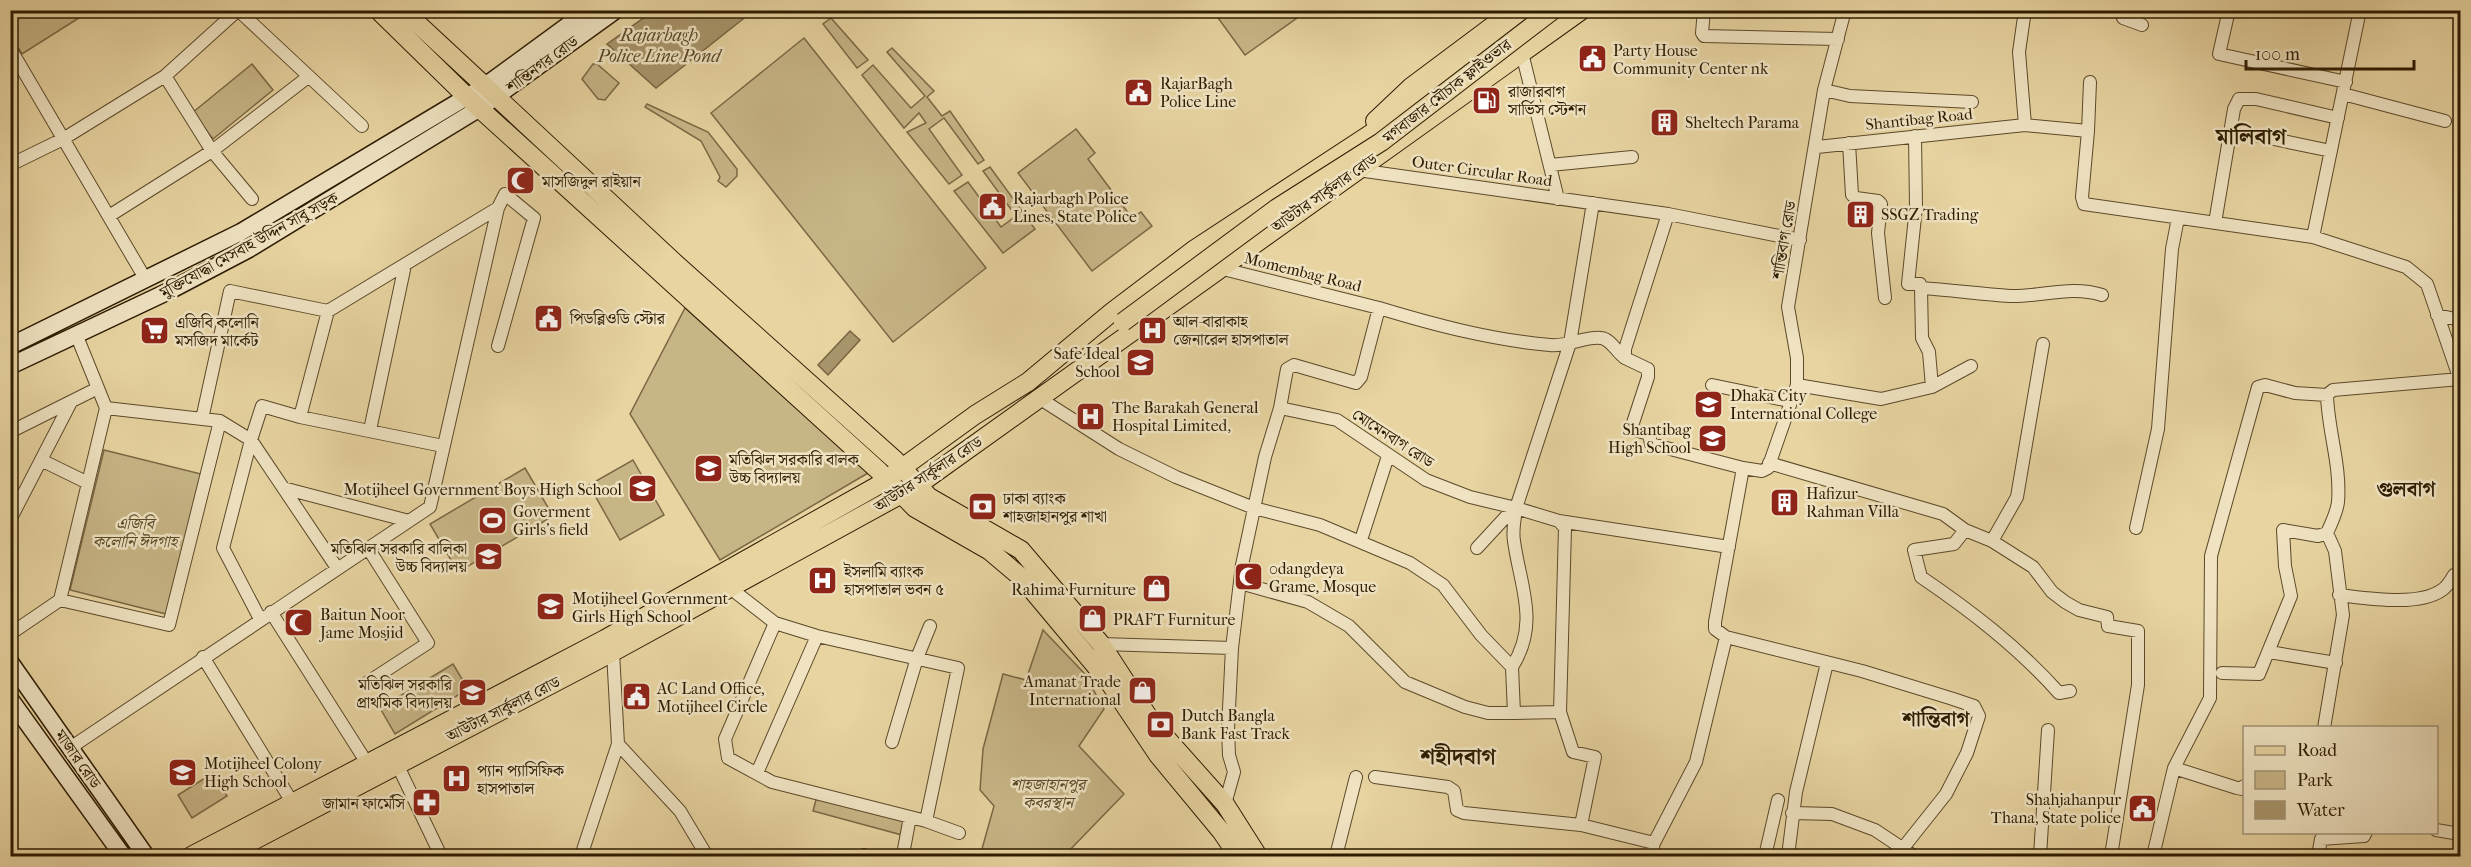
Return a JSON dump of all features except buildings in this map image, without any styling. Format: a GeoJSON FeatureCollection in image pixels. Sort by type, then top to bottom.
{"type":"FeatureCollection","features":[{"type":"Feature","properties":{"kind":"main road"},"geometry":{"type":"LineString","coordinates":[[378,10],[473,103],[901,495],[928,517],[990,550],[1022,578],[1109,682],[1158,755],[1221,831],[1238,856]]}},
{"type":"Feature","properties":{"kind":"main road"},"geometry":{"type":"LineString","coordinates":[[403,10],[666,255],[903,468],[940,505],[1022,550],[1101,644],[1151,721],[1225,804],[1258,856]]}},
{"type":"Feature","properties":{"kind":"main road","name":"শান্তিনগর রোড"},"geometry":{"type":"LineString","coordinates":[[491,91],[589,10]]}},
{"type":"Feature","properties":{"kind":"main road","name":"শান্তিনগর রোড"},"geometry":{"type":"LineString","coordinates":[[491,91],[616,10]]}},
{"type":"Feature","properties":{"kind":"main road","name":"আউটার সার্কুলার রোড"},"geometry":{"type":"LineString","coordinates":[[224,856],[397,764],[609,645],[887,480],[975,415],[1028,382],[1104,318],[1195,249],[1351,145],[1399,97],[1514,10]]}},
{"type":"Feature","properties":{"kind":"main road","name":"মগবাজার-মৌচাক ফ্লাইওভার"},"geometry":{"type":"LineString","coordinates":[[1351,145],[1384,125],[1466,67],[1536,10]]}},
{"type":"Feature","properties":{"kind":"main road","name":"মগবাজার-মৌচাক ফ্লাইওভার"},"geometry":{"type":"LineString","coordinates":[[1083,364],[1099,343],[1123,322],[1277,208],[1381,142],[1553,10]]}},
{"type":"Feature","properties":{"kind":"main road","name":"আউটার সার্কুলার রোড"},"geometry":{"type":"LineString","coordinates":[[191,856],[367,763],[730,588],[918,485],[1083,364],[1582,10]]}},
{"type":"Feature","properties":{"kind":"main road"},"geometry":{"type":"LineString","coordinates":[[473,103],[491,91]]}},
{"type":"Feature","properties":{"kind":"main road","name":"মুক্তিযোদ্ধা মেসবাহ উদ্দিন সাবু সড়ক"},"geometry":{"type":"LineString","coordinates":[[10,346],[241,232],[473,103]]}},
{"type":"Feature","properties":{"kind":"main road","name":"মুক্তিযোদ্ধা মেসবাহ উদ্দিন সাবু সড়ক"},"geometry":{"type":"LineString","coordinates":[[10,366],[169,291],[249,249],[473,103]]}},
{"type":"Feature","properties":{"kind":"main road"},"geometry":{"type":"LineString","coordinates":[[1351,145],[1358,170]]}},
{"type":"Feature","properties":{"kind":"main road","name":"মাজার রোড"},"geometry":{"type":"LineString","coordinates":[[10,662],[146,856]]}},
{"type":"Feature","properties":{"kind":"main road","name":"মাজার রোড"},"geometry":{"type":"LineString","coordinates":[[10,699],[123,856]]}},
{"type":"Feature","properties":{"kind":"street"},"geometry":{"type":"LineString","coordinates":[[10,165],[63,139],[165,76],[238,10],[362,126]]}},
{"type":"Feature","properties":{"kind":"street"},"geometry":{"type":"LineString","coordinates":[[1704,10],[1702,33],[1704,36],[1838,39]]}},
{"type":"Feature","properties":{"kind":"street","name":"শান্তিবাগ রোড"},"geometry":{"type":"LineString","coordinates":[[1767,467],[1789,401],[1797,385],[1797,358],[1788,307],[1817,147],[1824,90],[1845,10]]}},
{"type":"Feature","properties":{"kind":"street"},"geometry":{"type":"LineString","coordinates":[[2025,10],[2019,52],[2025,125]]}},
{"type":"Feature","properties":{"kind":"street"},"geometry":{"type":"LineString","coordinates":[[2120,10],[2124,18],[2142,25]]}},
{"type":"Feature","properties":{"kind":"street"},"geometry":{"type":"LineString","coordinates":[[2229,10],[2219,54],[2344,88],[2445,122]]}},
{"type":"Feature","properties":{"kind":"street"},"geometry":{"type":"LineString","coordinates":[[2313,237],[2360,10]]}},
{"type":"Feature","properties":{"kind":"street"},"geometry":{"type":"LineString","coordinates":[[10,48],[146,280]]}},
{"type":"Feature","properties":{"kind":"street","name":"Outer Circular Road"},"geometry":{"type":"LineString","coordinates":[[1358,170],[1558,199],[1522,53]]}},
{"type":"Feature","properties":{"kind":"street"},"geometry":{"type":"LineString","coordinates":[[165,76],[212,151],[252,199]]}},
{"type":"Feature","properties":{"kind":"street"},"geometry":{"type":"LineString","coordinates":[[109,216],[212,151],[308,77]]}},
{"type":"Feature","properties":{"kind":"street"},"geometry":{"type":"LineString","coordinates":[[2090,82],[2082,197],[2085,204],[2313,237],[2406,267],[2427,284],[2460,380],[2333,390],[2327,395],[2295,393],[2265,385],[2258,387],[2211,556],[2210,698],[2174,768],[2153,856]]}},
{"type":"Feature","properties":{"kind":"street"},"geometry":{"type":"LineString","coordinates":[[1824,90],[1850,96],[1972,102]]}},
{"type":"Feature","properties":{"kind":"street"},"geometry":{"type":"LineString","coordinates":[[2215,223],[2237,101],[2242,98],[2338,118]]}},
{"type":"Feature","properties":{"kind":"street","name":"Shantibag Road"},"geometry":{"type":"LineString","coordinates":[[1817,147],[2025,125],[2088,131]]}},
{"type":"Feature","properties":{"kind":"street"},"geometry":{"type":"LineString","coordinates":[[2231,130],[2331,151]]}},
{"type":"Feature","properties":{"kind":"street"},"geometry":{"type":"LineString","coordinates":[[1915,136],[1916,207],[1908,284],[1920,284],[1921,288],[1922,338],[1929,351],[1932,387]]}},
{"type":"Feature","properties":{"kind":"street"},"geometry":{"type":"LineString","coordinates":[[1849,143],[1852,195],[1878,201],[1881,204],[1878,233],[1885,298]]}},
{"type":"Feature","properties":{"kind":"street"},"geometry":{"type":"LineString","coordinates":[[1550,165],[1632,157]]}},
{"type":"Feature","properties":{"kind":"street"},"geometry":{"type":"LineString","coordinates":[[70,748],[430,507],[498,208],[505,194],[534,218],[498,346]]}},
{"type":"Feature","properties":{"kind":"street"},"geometry":{"type":"LineString","coordinates":[[1558,199],[1668,214],[1800,240]]}},
{"type":"Feature","properties":{"kind":"street"},"geometry":{"type":"LineString","coordinates":[[1514,713],[1512,667],[1526,640],[1524,584],[1514,542],[1515,508],[1570,343],[1593,203]]}},
{"type":"Feature","properties":{"kind":"street"},"geometry":{"type":"LineString","coordinates":[[202,420],[230,291],[328,311],[498,208]]}},
{"type":"Feature","properties":{"kind":"street"},"geometry":{"type":"LineString","coordinates":[[1625,358],[1624,349],[1668,214]]}},
{"type":"Feature","properties":{"kind":"street"},"geometry":{"type":"LineString","coordinates":[[2136,528],[2158,429],[2169,279],[2178,218]]}},
{"type":"Feature","properties":{"kind":"street"},"geometry":{"type":"LineString","coordinates":[[370,430],[405,265]]}},
{"type":"Feature","properties":{"kind":"street","name":"Momembag Road"},"geometry":{"type":"LineString","coordinates":[[1220,268],[1378,308]]}},
{"type":"Feature","properties":{"kind":"street"},"geometry":{"type":"LineString","coordinates":[[1921,288],[2010,296],[2049,291],[2088,290],[2102,295]]}},
{"type":"Feature","properties":{"kind":"street"},"geometry":{"type":"LineString","coordinates":[[1378,308],[1466,333],[1553,346],[1601,338],[1611,343],[1617,353],[1648,369],[1648,376],[1631,429],[1649,434],[1651,444],[1743,468],[1767,467],[1942,514],[1965,530],[1992,541],[2033,567],[2052,592],[2065,602],[2079,610],[2107,617],[2108,626],[2135,630],[2139,633],[2138,685],[2111,856]]}},
{"type":"Feature","properties":{"kind":"street","name":"মোমেনবাগ রোড"},"geometry":{"type":"LineString","coordinates":[[1378,308],[1359,381],[1356,383],[1294,365],[1289,367],[1280,408],[1336,420],[1426,480],[1470,497],[1559,521],[1729,548]]}},
{"type":"Feature","properties":{"kind":"street"},"geometry":{"type":"LineString","coordinates":[[300,417],[328,311]]}},
{"type":"Feature","properties":{"kind":"street"},"geometry":{"type":"LineString","coordinates":[[2437,315],[2460,321]]}},
{"type":"Feature","properties":{"kind":"street"},"geometry":{"type":"LineString","coordinates":[[10,634],[60,600],[106,408],[76,334]]}},
{"type":"Feature","properties":{"kind":"street"},"geometry":{"type":"LineString","coordinates":[[1992,541],[2017,497],[2043,344]]}},
{"type":"Feature","properties":{"kind":"street"},"geometry":{"type":"LineString","coordinates":[[1797,385],[1881,399],[1932,387],[1971,366]]}},
{"type":"Feature","properties":{"kind":"street"},"geometry":{"type":"LineString","coordinates":[[1712,385],[1789,401]]}},
{"type":"Feature","properties":{"kind":"street"},"geometry":{"type":"LineString","coordinates":[[10,432],[98,388]]}},
{"type":"Feature","properties":{"kind":"street"},"geometry":{"type":"LineString","coordinates":[[2325,726],[2343,615],[2335,551],[2327,533],[2338,504],[2337,466],[2333,432],[2328,425],[2327,395]]}},
{"type":"Feature","properties":{"kind":"street"},"geometry":{"type":"LineString","coordinates":[[1039,398],[1119,449],[1176,477],[1254,508],[1320,525],[1361,540],[1410,563],[1436,578],[1512,667]]}},
{"type":"Feature","properties":{"kind":"street"},"geometry":{"type":"LineString","coordinates":[[10,520],[71,402]]}},
{"type":"Feature","properties":{"kind":"street"},"geometry":{"type":"LineString","coordinates":[[367,763],[266,616],[223,548],[262,406],[300,417],[443,446]]}},
{"type":"Feature","properties":{"kind":"street"},"geometry":{"type":"LineString","coordinates":[[106,408],[220,422],[251,440],[337,568]]}},
{"type":"Feature","properties":{"kind":"street"},"geometry":{"type":"LineString","coordinates":[[1225,804],[1234,772],[1228,742],[1232,648],[1240,584],[1265,457],[1280,408]]}},
{"type":"Feature","properties":{"kind":"street"},"geometry":{"type":"LineString","coordinates":[[60,600],[170,625],[220,422]]}},
{"type":"Feature","properties":{"kind":"street"},"geometry":{"type":"LineString","coordinates":[[1361,540],[1388,456]]}},
{"type":"Feature","properties":{"kind":"street"},"geometry":{"type":"LineString","coordinates":[[41,460],[88,483]]}},
{"type":"Feature","properties":{"kind":"street"},"geometry":{"type":"LineString","coordinates":[[1743,468],[1715,629],[1726,637],[1950,698],[1974,706],[1978,711],[1979,716],[1967,753],[1946,794],[1904,848]]}},
{"type":"Feature","properties":{"kind":"street"},"geometry":{"type":"LineString","coordinates":[[283,488],[409,521]]}},
{"type":"Feature","properties":{"kind":"street"},"geometry":{"type":"LineString","coordinates":[[1477,548],[1515,508]]}},
{"type":"Feature","properties":{"kind":"street"},"geometry":{"type":"LineString","coordinates":[[1559,521],[1565,528],[1560,712],[1573,752],[1594,757],[1581,825]]}},
{"type":"Feature","properties":{"kind":"street"},"geometry":{"type":"LineString","coordinates":[[1965,530],[1954,544],[1914,550],[1921,577],[1982,619],[2040,672],[2059,693],[2070,691]]}},
{"type":"Feature","properties":{"kind":"street"},"geometry":{"type":"LineString","coordinates":[[2222,673],[2259,674],[2269,652],[2291,596],[2285,566],[2283,530],[2318,536],[2327,533]]}},
{"type":"Feature","properties":{"kind":"street"},"geometry":{"type":"LineString","coordinates":[[365,684],[428,643],[368,548]]}},
{"type":"Feature","properties":{"kind":"street"},"geometry":{"type":"LineString","coordinates":[[2339,595],[2392,600],[2424,597],[2442,590],[2454,575],[2460,575]]}},
{"type":"Feature","properties":{"kind":"street"},"geometry":{"type":"LineString","coordinates":[[1240,584],[1308,602],[1349,626],[1405,682],[1465,707],[1488,713],[1560,712]]}},
{"type":"Feature","properties":{"kind":"street"},"geometry":{"type":"LineString","coordinates":[[730,588],[775,623],[817,636],[958,668],[926,821]]}},
{"type":"Feature","properties":{"kind":"street"},"geometry":{"type":"LineString","coordinates":[[775,623],[725,739],[728,758],[772,782],[910,816],[959,833]]}},
{"type":"Feature","properties":{"kind":"street"},"geometry":{"type":"LineString","coordinates":[[892,742],[917,658],[930,626]]}},
{"type":"Feature","properties":{"kind":"street"},"geometry":{"type":"LineString","coordinates":[[757,773],[817,636]]}},
{"type":"Feature","properties":{"kind":"street"},"geometry":{"type":"LineString","coordinates":[[1651,856],[1654,843],[1696,762],[1726,637]]}},
{"type":"Feature","properties":{"kind":"street"},"geometry":{"type":"LineString","coordinates":[[1101,644],[1232,648]]}},
{"type":"Feature","properties":{"kind":"street"},"geometry":{"type":"LineString","coordinates":[[581,856],[618,744],[609,645]]}},
{"type":"Feature","properties":{"kind":"street"},"geometry":{"type":"LineString","coordinates":[[2269,652],[2336,663]]}},
{"type":"Feature","properties":{"kind":"street"},"geometry":{"type":"LineString","coordinates":[[203,657],[292,802]]}},
{"type":"Feature","properties":{"kind":"street"},"geometry":{"type":"LineString","coordinates":[[1796,856],[1788,856],[1792,813],[1827,663]]}},
{"type":"Feature","properties":{"kind":"street"},"geometry":{"type":"LineString","coordinates":[[2040,856],[2048,730]]}},
{"type":"Feature","properties":{"kind":"street"},"geometry":{"type":"LineString","coordinates":[[618,744],[680,811],[707,856]]}},
{"type":"Feature","properties":{"kind":"street"},"geometry":{"type":"LineString","coordinates":[[397,764],[441,856]]}},
{"type":"Feature","properties":{"kind":"street"},"geometry":{"type":"LineString","coordinates":[[2174,768],[2237,788],[2243,786]]}},
{"type":"Feature","properties":{"kind":"street"},"geometry":{"type":"LineString","coordinates":[[1336,856],[1356,777]]}},
{"type":"Feature","properties":{"kind":"street"},"geometry":{"type":"LineString","coordinates":[[1376,777],[1448,787],[1454,791],[1457,810],[1464,813],[1581,825],[1654,843]]}},
{"type":"Feature","properties":{"kind":"street"},"geometry":{"type":"LineString","coordinates":[[1765,856],[1778,800]]}},
{"type":"Feature","properties":{"kind":"street"},"geometry":{"type":"LineString","coordinates":[[1792,813],[1832,814],[1875,830],[1914,856]]}},
{"type":"Feature","properties":{"kind":"street"},"geometry":{"type":"LineString","coordinates":[[906,856],[904,849],[910,816]]}},
{"type":"Feature","properties":{"kind":"street"},"geometry":{"type":"LineString","coordinates":[[2438,830],[2460,834]]}},
{"type":"Feature","properties":{"kind":"street"},"geometry":{"type":"LineString","coordinates":[[2318,856],[2321,839],[2364,836],[2365,834]]}},
{"type":"Feature","properties":{"kind":"street"},"geometry":{"type":"LineString","coordinates":[[2053,856],[2090,856]]}},
{"type":"Feature","properties":{"kind":"green space"},"geometry":{"type":"Polygon","coordinates":[[[11,10],[78,11],[82,16],[22,54],[11,36],[11,10]]]}},
{"type":"Feature","properties":{"kind":"green space"},"geometry":{"type":"Polygon","coordinates":[[[1213,11],[1307,11],[1245,55],[1213,11]]]}},
{"type":"Feature","properties":{"kind":"green space"},"geometry":{"type":"Polygon","coordinates":[[[831,18],[868,60],[857,68],[823,24],[831,18]]]}},
{"type":"Feature","properties":{"kind":"green space"},"geometry":{"type":"Polygon","coordinates":[[[804,38],[986,268],[893,342],[711,113],[804,38]]]}},
{"type":"Feature","properties":{"kind":"green space"},"geometry":{"type":"Polygon","coordinates":[[[892,48],[934,91],[927,97],[942,116],[950,111],[984,160],[978,164],[944,118],[929,129],[962,175],[949,184],[907,132],[926,123],[919,113],[904,128],[862,75],[873,65],[911,108],[925,96],[887,52],[892,48]]]}},
{"type":"Feature","properties":{"kind":"green space"},"geometry":{"type":"Polygon","coordinates":[[[252,64],[273,90],[213,139],[192,113],[252,64]]]}},
{"type":"Feature","properties":{"kind":"green space"},"geometry":{"type":"Polygon","coordinates":[[[593,64],[597,64],[619,83],[605,100],[598,99],[582,79],[593,64]]]}},
{"type":"Feature","properties":{"kind":"green space"},"geometry":{"type":"Polygon","coordinates":[[[647,104],[708,132],[737,169],[737,176],[726,187],[718,181],[720,177],[701,141],[645,107],[647,104]]]}},
{"type":"Feature","properties":{"kind":"green space"},"geometry":{"type":"Polygon","coordinates":[[[1076,129],[1095,153],[1088,159],[1132,218],[1141,212],[1152,226],[1092,271],[1018,173],[1076,129]]]}},
{"type":"Feature","properties":{"kind":"green space"},"geometry":{"type":"Polygon","coordinates":[[[990,167],[1035,229],[1003,253],[954,191],[968,182],[1001,227],[1016,216],[983,171],[990,167]]]}},
{"type":"Feature","properties":{"kind":"green space"},"geometry":{"type":"Polygon","coordinates":[[[685,308],[868,473],[720,560],[630,414],[685,308]]]}},
{"type":"Feature","properties":{"kind":"green space","name":"এজিবি কলোনি ঈদগাহ"},"geometry":{"type":"Polygon","coordinates":[[[104,450],[201,474],[166,614],[70,590],[104,450]]]}},
{"type":"Feature","properties":{"kind":"green space"},"geometry":{"type":"Polygon","coordinates":[[[633,460],[664,515],[620,540],[589,485],[633,460]]]}},
{"type":"Feature","properties":{"kind":"green space","name":"Goverment Girls's field"},"geometry":{"type":"Polygon","coordinates":[[[525,468],[553,516],[458,572],[430,524],[525,468]]]}},
{"type":"Feature","properties":{"kind":"green space","name":"শাহজাহানপুর কবরস্থান"},"geometry":{"type":"Polygon","coordinates":[[[1043,630],[1084,673],[1104,709],[1079,746],[1124,794],[1064,856],[980,856],[994,806],[980,790],[983,749],[1003,674],[1026,680],[1043,630]]]}},
{"type":"Feature","properties":{"kind":"green space"},"geometry":{"type":"Polygon","coordinates":[[[453,664],[468,689],[395,734],[380,708],[453,664]]]}},
{"type":"Feature","properties":{"kind":"green space"},"geometry":{"type":"Polygon","coordinates":[[[213,773],[227,796],[192,818],[178,795],[213,773]]]}},
{"type":"Feature","properties":{"kind":"green space"},"geometry":{"type":"Polygon","coordinates":[[[817,796],[906,821],[902,835],[813,811],[817,796]]]}},
{"type":"Feature","properties":{"kind":"water","name":"Rajarbagh Police Line Pond"},"geometry":{"type":"Polygon","coordinates":[[[653,11],[753,11],[656,88],[607,44],[653,11]]]}},
{"type":"Feature","properties":{"kind":"water"},"geometry":{"type":"Polygon","coordinates":[[[850,331],[860,340],[828,375],[818,365],[850,331]]]}},
{"type":"Feature","properties":{"kind":"place","name":"Party House Community Center nk"},"geometry":{"type":"Point","coordinates":[1592,59]}},
{"type":"Feature","properties":{"kind":"place","name":"RajarBagh Police Line"},"geometry":{"type":"Point","coordinates":[1139,92]}},
{"type":"Feature","properties":{"kind":"place","name":"রাজারবাগ সার্ভিস স্টেশন"},"geometry":{"type":"Point","coordinates":[1487,100]}},
{"type":"Feature","properties":{"kind":"place","name":"Sheltech Parama"},"geometry":{"type":"Point","coordinates":[1664,122]}},
{"type":"Feature","properties":{"kind":"place","name":"মাসজিদুল রাইয়ান"},"geometry":{"type":"Point","coordinates":[521,181]}},
{"type":"Feature","properties":{"kind":"place","name":"Rajarbagh Police Lines, State Police"},"geometry":{"type":"Point","coordinates":[992,207]}},
{"type":"Feature","properties":{"kind":"place","name":"SSGZ Trading"},"geometry":{"type":"Point","coordinates":[1860,214]}},
{"type":"Feature","properties":{"kind":"place","name":"পিডব্লিওডি স্টোর"},"geometry":{"type":"Point","coordinates":[549,318]}},
{"type":"Feature","properties":{"kind":"place","name":"আল-বারাকাহ জেনারেল হাসপাতাল"},"geometry":{"type":"Point","coordinates":[1152,330]}},
{"type":"Feature","properties":{"kind":"place","name":"এজিবি কলোনি মসজিদ মার্কেট"},"geometry":{"type":"Point","coordinates":[154,331]}},
{"type":"Feature","properties":{"kind":"place","name":"Safe Ideal School"},"geometry":{"type":"Point","coordinates":[1141,362]}},
{"type":"Feature","properties":{"kind":"place","name":"Dhaka City International College"},"geometry":{"type":"Point","coordinates":[1709,404]}},
{"type":"Feature","properties":{"kind":"place","name":"The Barakah General Hospital Limited,"},"geometry":{"type":"Point","coordinates":[1091,416]}},
{"type":"Feature","properties":{"kind":"place","name":"Shantibag High School"},"geometry":{"type":"Point","coordinates":[1712,438]}},
{"type":"Feature","properties":{"kind":"place","name":"মতিঝিল সরকারি বালক উচ্চ বিদ্যালয়"},"geometry":{"type":"Point","coordinates":[708,468]}},
{"type":"Feature","properties":{"kind":"place","name":"Motijheel Government Boys High School"},"geometry":{"type":"Point","coordinates":[643,489]}},
{"type":"Feature","properties":{"kind":"place","name":"Hafizur Rahman Villa"},"geometry":{"type":"Point","coordinates":[1785,502]}},
{"type":"Feature","properties":{"kind":"place","name":"ঢাকা ব্যাংক শাহজাহানপুর শাখা"},"geometry":{"type":"Point","coordinates":[982,507]}},
{"type":"Feature","properties":{"kind":"place","name":"Goverment Girls's field"},"geometry":{"type":"Point","coordinates":[492,520]}},
{"type":"Feature","properties":{"kind":"place","name":"মতিঝিল সরকারি বালিকা উচ্চ বিদ্যালয়"},"geometry":{"type":"Point","coordinates":[488,557]}},
{"type":"Feature","properties":{"kind":"place","name":"0dangdeya Grame, Mosque"},"geometry":{"type":"Point","coordinates":[1248,577]}},
{"type":"Feature","properties":{"kind":"place","name":"ইসলামি ব্যাংক হাসপাতাল ভবন ৫"},"geometry":{"type":"Point","coordinates":[823,580]}},
{"type":"Feature","properties":{"kind":"place","name":"Rahima Furniture"},"geometry":{"type":"Point","coordinates":[1157,589]}},
{"type":"Feature","properties":{"kind":"place","name":"Motijheel Government Girls High School"},"geometry":{"type":"Point","coordinates":[551,607]}},
{"type":"Feature","properties":{"kind":"place","name":"PRAFT Furniture"},"geometry":{"type":"Point","coordinates":[1092,619]}},
{"type":"Feature","properties":{"kind":"place","name":"Baitun Noor Jame Mosjid"},"geometry":{"type":"Point","coordinates":[299,623]}},
{"type":"Feature","properties":{"kind":"place","name":"Amanat Trade International"},"geometry":{"type":"Point","coordinates":[1142,690]}},
{"type":"Feature","properties":{"kind":"place","name":"মতিঝিল সরকারি প্রাথমিক বিদ্যালয়"},"geometry":{"type":"Point","coordinates":[473,693]}},
{"type":"Feature","properties":{"kind":"place","name":"AC Land Office, Motijheel Circle"},"geometry":{"type":"Point","coordinates":[636,697]}},
{"type":"Feature","properties":{"kind":"place","name":"Dutch Bangla Bank Fast Track"},"geometry":{"type":"Point","coordinates":[1160,724]}},
{"type":"Feature","properties":{"kind":"place","name":"Motijheel Colony High School"},"geometry":{"type":"Point","coordinates":[183,772]}},
{"type":"Feature","properties":{"kind":"place","name":"প্যান প্যাসিফিক হাসপাতাল"},"geometry":{"type":"Point","coordinates":[456,779]}},
{"type":"Feature","properties":{"kind":"place","name":"জামান ফার্মেসি"},"geometry":{"type":"Point","coordinates":[426,803]}},
{"type":"Feature","properties":{"kind":"place","name":"Shahjahanpur Thana, State police"},"geometry":{"type":"Point","coordinates":[2142,808]}},
{"type":"Feature","properties":{"kind":"district","name":"মালিবাগ"},"geometry":{"type":"Point","coordinates":[2251,137]}},
{"type":"Feature","properties":{"kind":"district","name":"গুলবাগ"},"geometry":{"type":"Point","coordinates":[2406,489]}},
{"type":"Feature","properties":{"kind":"district","name":"শান্তিবাগ"},"geometry":{"type":"Point","coordinates":[1936,719]}},
{"type":"Feature","properties":{"kind":"district","name":"শহীদবাগ"},"geometry":{"type":"Point","coordinates":[1458,757]}}]}
